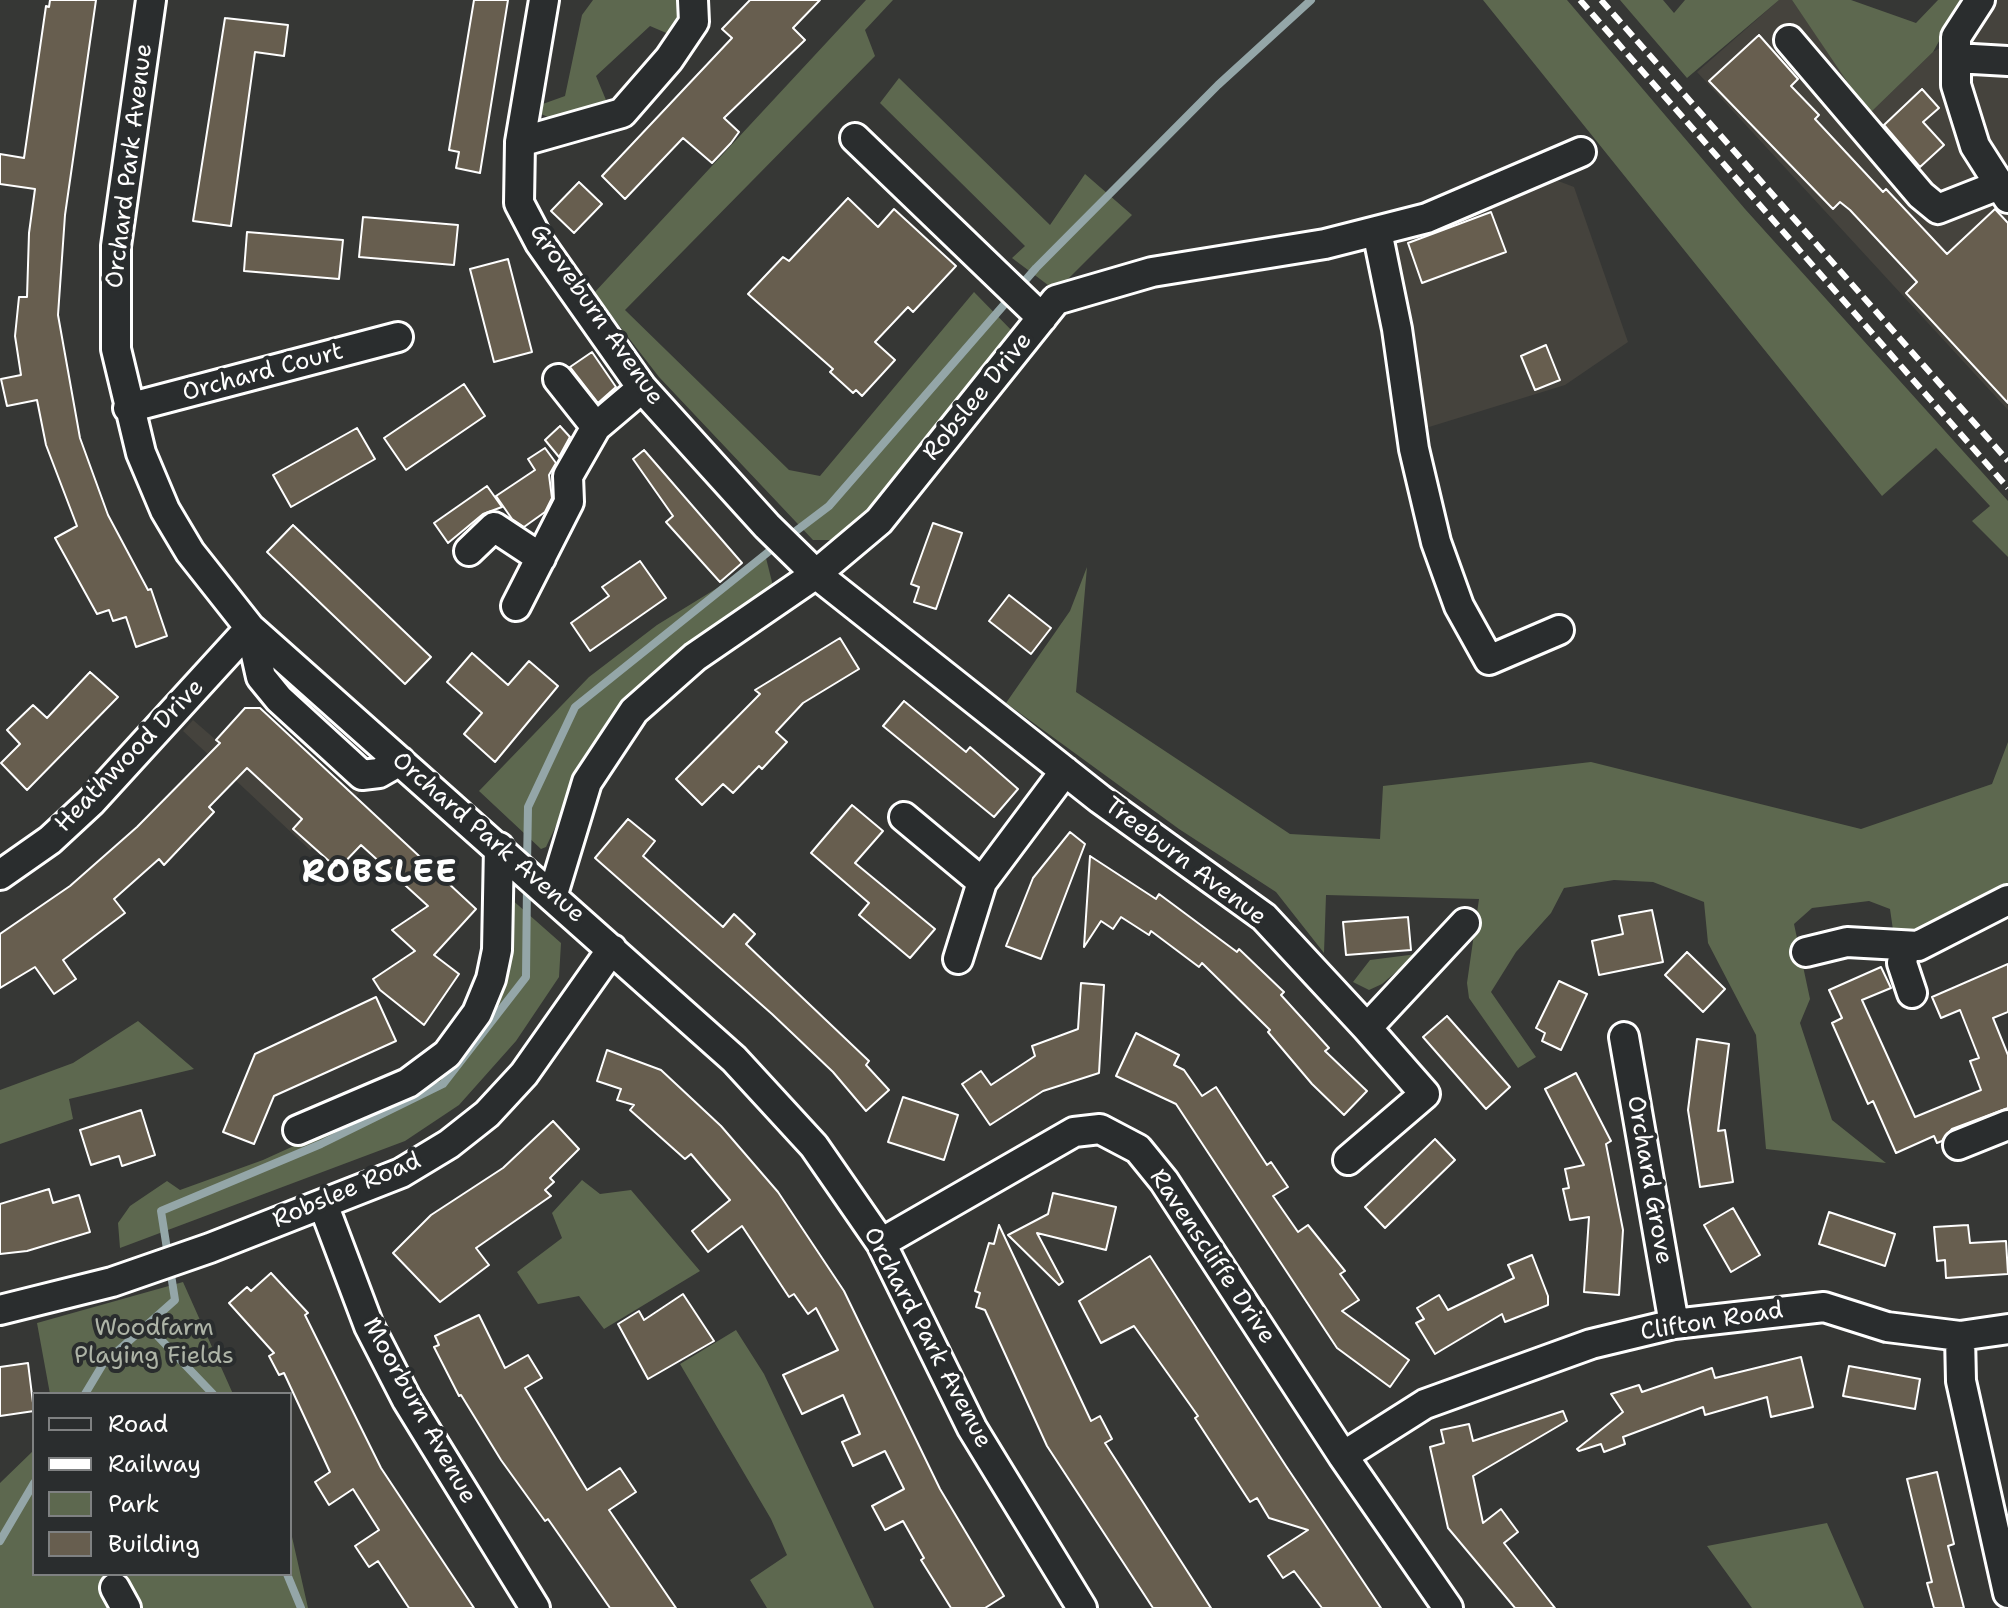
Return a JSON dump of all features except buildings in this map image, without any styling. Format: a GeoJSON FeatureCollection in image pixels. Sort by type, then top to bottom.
{"type":"FeatureCollection","features":[{"type":"Feature","properties":{"kind":"street","name":"Orchard Park Avenue"},"geometry":{"type":"LineString","coordinates":[[151,0],[116,246],[116,349],[141,453],[165,510],[190,552],[250,628],[546,888],[734,1059],[814,1146],[881,1243],[972,1428],[1082,1608]]}},
{"type":"Feature","properties":{"kind":"street","name":"Groveburn Avenue"},"geometry":{"type":"LineString","coordinates":[[544,0],[520,142],[519,203],[540,243],[642,388],[767,526],[816,574]]}},
{"type":"Feature","properties":{"kind":"street"},"geometry":{"type":"LineString","coordinates":[[520,142],[622,113],[669,59],[694,22],[693,0]]}},
{"type":"Feature","properties":{"kind":"street"},"geometry":{"type":"LineString","coordinates":[[1789,40],[1921,195],[1938,209],[2004,191],[1975,146],[1956,85],[1956,37],[1980,0]]}},
{"type":"Feature","properties":{"kind":"street"},"geometry":{"type":"LineString","coordinates":[[1956,58],[2008,61]]}},
{"type":"Feature","properties":{"kind":"street"},"geometry":{"type":"LineString","coordinates":[[855,138],[1042,318]]}},
{"type":"Feature","properties":{"kind":"street","name":"Robslee Drive"},"geometry":{"type":"LineString","coordinates":[[546,888],[587,782],[634,711],[695,657],[816,574],[879,521],[1056,300],[1152,272],[1325,244],[1427,218],[1581,152]]}},
{"type":"Feature","properties":{"kind":"street"},"geometry":{"type":"LineString","coordinates":[[1377,231],[1397,329],[1414,449],[1436,542],[1459,606],[1489,660],[1559,630]]}},
{"type":"Feature","properties":{"kind":"street","name":"Orchard Court"},"geometry":{"type":"LineString","coordinates":[[128,408],[397,336]]}},
{"type":"Feature","properties":{"kind":"street"},"geometry":{"type":"LineString","coordinates":[[558,379],[596,427]]}},
{"type":"Feature","properties":{"kind":"street"},"geometry":{"type":"LineString","coordinates":[[516,606],[569,502],[568,476],[596,427],[642,388]]}},
{"type":"Feature","properties":{"kind":"street"},"geometry":{"type":"LineString","coordinates":[[469,551],[494,527],[541,558]]}},
{"type":"Feature","properties":{"kind":"street","name":"Treeburn Avenue"},"geometry":{"type":"LineString","coordinates":[[816,574],[1065,771],[1264,917],[1367,1028],[1425,1094],[1348,1160]]}},
{"type":"Feature","properties":{"kind":"street","name":"Heathwood Drive"},"geometry":{"type":"LineString","coordinates":[[3,866],[50,840],[91,802],[250,628]]}},
{"type":"Feature","properties":{"kind":"street"},"geometry":{"type":"LineString","coordinates":[[958,959],[982,882],[1065,771]]}},
{"type":"Feature","properties":{"kind":"street"},"geometry":{"type":"LineString","coordinates":[[904,817],[982,882]]}},
{"type":"Feature","properties":{"kind":"street"},"geometry":{"type":"LineString","coordinates":[[298,1130],[408,1083],[447,1054],[477,1013],[491,979],[507,854]]}},
{"type":"Feature","properties":{"kind":"street"},"geometry":{"type":"LineString","coordinates":[[1806,952],[1847,942],[1918,946],[2008,900]]}},
{"type":"Feature","properties":{"kind":"street"},"geometry":{"type":"LineString","coordinates":[[1367,1028],[1465,923]]}},
{"type":"Feature","properties":{"kind":"street"},"geometry":{"type":"LineString","coordinates":[[1905,946],[1902,963],[1912,993]]}},
{"type":"Feature","properties":{"kind":"street","name":"Robslee Road"},"geometry":{"type":"LineString","coordinates":[[0,1310],[112,1282],[401,1173],[449,1144],[487,1114],[524,1074],[612,949]]}},
{"type":"Feature","properties":{"kind":"street","name":"Orchard Grove"},"geometry":{"type":"LineString","coordinates":[[1624,1037],[1674,1324]]}},
{"type":"Feature","properties":{"kind":"street"},"geometry":{"type":"LineString","coordinates":[[1958,1145],[2008,1125]]}},
{"type":"Feature","properties":{"kind":"street","name":"Ravenscliffe Drive"},"geometry":{"type":"LineString","coordinates":[[881,1243],[1074,1132],[1100,1129],[1138,1149],[1164,1181],[1343,1456],[1448,1608]]}},
{"type":"Feature","properties":{"kind":"street","name":"Moorburn Avenue"},"geometry":{"type":"LineString","coordinates":[[323,1204],[369,1326],[407,1400],[535,1608]]}},
{"type":"Feature","properties":{"kind":"street","name":"Clifton Road"},"geometry":{"type":"LineString","coordinates":[[1343,1456],[1425,1404],[1591,1344],[1674,1324],[1824,1307],[1887,1327],[1960,1336],[2008,1329]]}},
{"type":"Feature","properties":{"kind":"street"},"geometry":{"type":"LineString","coordinates":[[1960,1336],[1961,1381],[2008,1593]]}},
{"type":"Feature","properties":{"kind":"shaded area"},"geometry":{"type":"Polygon","coordinates":[[[1779,0],[1792,0],[1870,113],[1933,52],[1983,22],[1997,0],[2008,0],[2008,410],[1697,72],[1779,0]]]}},
{"type":"Feature","properties":{"kind":"shaded area"},"geometry":{"type":"Polygon","coordinates":[[[1553,179],[1574,187],[1628,342],[1565,385],[1400,436],[1369,255],[1553,179]]]}},
{"type":"Feature","properties":{"kind":"shaded area"},"geometry":{"type":"Polygon","coordinates":[[[245,708],[260,708],[351,791],[366,785],[310,850],[183,731],[193,720],[216,740],[245,708]]]}},
{"type":"Feature","properties":{"kind":"green space"},"geometry":{"type":"Polygon","coordinates":[[[593,0],[686,0],[688,7],[671,35],[650,26],[596,76],[606,100],[582,114],[555,120],[541,114],[540,105],[565,96],[582,15],[593,0]]]}},
{"type":"Feature","properties":{"kind":"green space"},"geometry":{"type":"Polygon","coordinates":[[[866,0],[893,0],[865,30],[875,56],[625,310],[789,470],[820,476],[974,292],[1017,336],[861,518],[835,540],[813,540],[659,377],[594,293],[866,0]]]}},
{"type":"Feature","properties":{"kind":"green space"},"geometry":{"type":"Polygon","coordinates":[[[1483,0],[1567,0],[1745,209],[2008,501],[2008,557],[1972,521],[1990,506],[1936,448],[1882,496],[1483,0]]]}},
{"type":"Feature","properties":{"kind":"green space"},"geometry":{"type":"Polygon","coordinates":[[[1620,0],[1663,0],[1674,13],[1685,0],[1779,0],[1687,78],[1620,0]]]}},
{"type":"Feature","properties":{"kind":"green space"},"geometry":{"type":"Polygon","coordinates":[[[1792,0],[1851,0],[1916,23],[1938,0],[1962,0],[1933,52],[1869,114],[1792,0]]]}},
{"type":"Feature","properties":{"kind":"green space"},"geometry":{"type":"Polygon","coordinates":[[[899,78],[1050,225],[1085,174],[1132,215],[1056,291],[1012,258],[1025,246],[880,103],[899,78]]]}},
{"type":"Feature","properties":{"kind":"green space"},"geometry":{"type":"Polygon","coordinates":[[[766,558],[774,590],[767,601],[675,654],[622,700],[593,747],[546,847],[541,849],[479,791],[589,677],[657,625],[766,558]]]}},
{"type":"Feature","properties":{"kind":"green space"},"geometry":{"type":"Polygon","coordinates":[[[1087,567],[1076,692],[1290,834],[1380,839],[1383,786],[1591,762],[1861,829],[1992,784],[2008,742],[2008,886],[1999,887],[1915,931],[1894,937],[1890,909],[1869,901],[1812,908],[1794,924],[1810,999],[1800,1023],[1832,1120],[1886,1163],[1766,1149],[1756,1035],[1708,943],[1704,902],[1653,882],[1614,880],[1564,888],[1551,913],[1516,952],[1491,992],[1536,1057],[1518,1068],[1469,998],[1467,983],[1479,899],[1326,895],[1324,953],[1276,892],[1179,829],[1006,703],[1070,611],[1087,567]]]}},
{"type":"Feature","properties":{"kind":"green space"},"geometry":{"type":"Polygon","coordinates":[[[510,898],[561,943],[559,977],[516,1041],[459,1105],[405,1141],[120,1248],[118,1223],[130,1206],[167,1181],[180,1190],[263,1160],[397,1099],[478,1033],[504,991],[514,946],[510,898]]]}},
{"type":"Feature","properties":{"kind":"green space"},"geometry":{"type":"Polygon","coordinates":[[[1417,954],[1382,984],[1369,990],[1353,982],[1370,960],[1417,954]]]}},
{"type":"Feature","properties":{"kind":"green space"},"geometry":{"type":"Polygon","coordinates":[[[138,1021],[194,1069],[69,1099],[73,1119],[0,1144],[0,1090],[73,1063],[138,1021]]]}},
{"type":"Feature","properties":{"kind":"green space"},"geometry":{"type":"Polygon","coordinates":[[[582,1180],[600,1194],[631,1190],[700,1271],[604,1329],[579,1296],[538,1304],[517,1272],[562,1238],[552,1213],[582,1180]]]}},
{"type":"Feature","properties":{"kind":"green space","name":"Woodfarm Playing Fields"},"geometry":{"type":"Polygon","coordinates":[[[183,1282],[232,1392],[50,1392],[37,1323],[183,1282]]]}},
{"type":"Feature","properties":{"kind":"green space"},"geometry":{"type":"Polygon","coordinates":[[[736,1330],[764,1374],[874,1608],[767,1608],[750,1580],[787,1555],[771,1519],[680,1364],[736,1330]]]}},
{"type":"Feature","properties":{"kind":"green space"},"geometry":{"type":"Polygon","coordinates":[[[32,1452],[32,1576],[292,1576],[292,1537],[308,1608],[0,1608],[0,1483],[32,1452]]]}},
{"type":"Feature","properties":{"kind":"green space"},"geometry":{"type":"Polygon","coordinates":[[[1827,1523],[1864,1608],[1752,1608],[1707,1546],[1827,1523]]]}},
{"type":"Feature","properties":{"kind":"waterway"},"geometry":{"type":"LineString","coordinates":[[788,537],[829,506],[1036,268],[1218,85],[1311,0]]}},
{"type":"Feature","properties":{"kind":"waterway"},"geometry":{"type":"LineString","coordinates":[[527,864],[528,807],[575,707],[777,545]]}},
{"type":"Feature","properties":{"kind":"waterway"},"geometry":{"type":"LineString","coordinates":[[86,1392],[103,1364],[175,1300],[161,1211],[321,1144],[443,1084],[526,977],[527,885]]}},
{"type":"Feature","properties":{"kind":"waterway"},"geometry":{"type":"LineString","coordinates":[[147,1325],[211,1392]]}},
{"type":"Feature","properties":{"kind":"waterway"},"geometry":{"type":"LineString","coordinates":[[0,1541],[32,1486]]}},
{"type":"Feature","properties":{"kind":"waterway"},"geometry":{"type":"LineString","coordinates":[[288,1576],[301,1608]]}},
{"type":"Feature","properties":{"kind":"railway"},"geometry":{"type":"LineString","coordinates":[[1580,0],[2008,488]]}},
{"type":"Feature","properties":{"kind":"railway"},"geometry":{"type":"LineString","coordinates":[[1601,0],[2008,461]]}},
{"type":"Feature","properties":{"kind":"district","name":"ROBSLEE"},"geometry":{"type":"Point","coordinates":[380,874]}}]}
